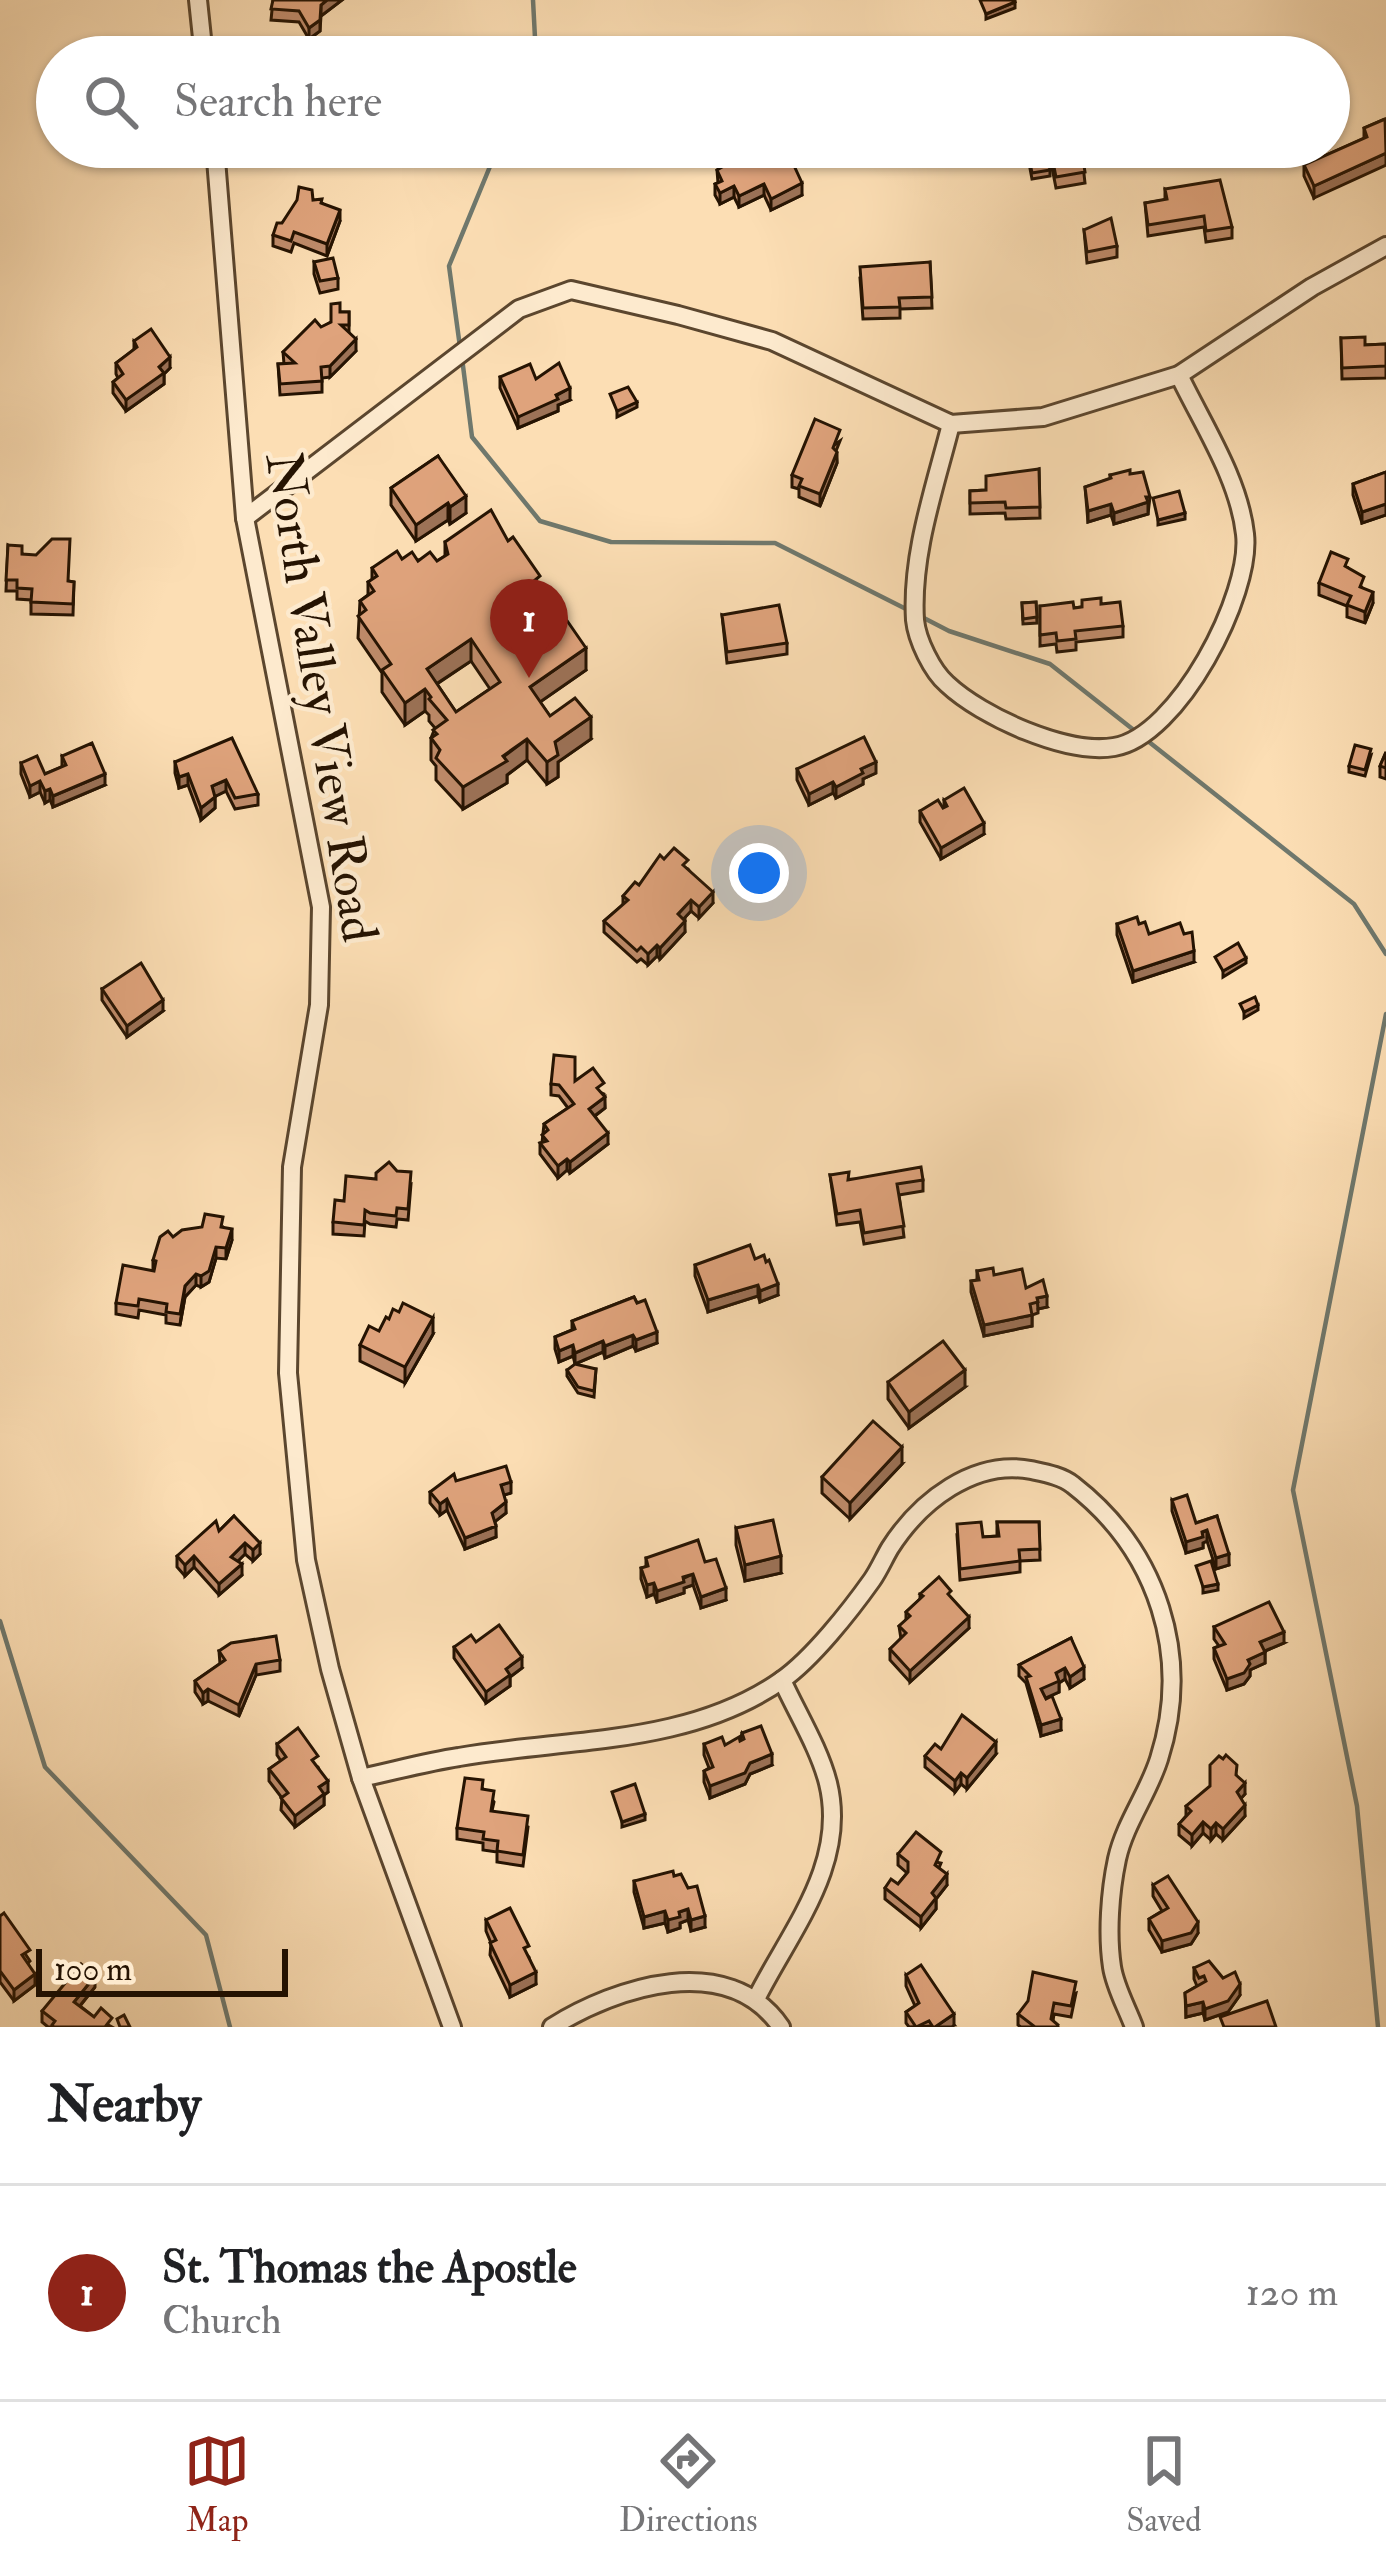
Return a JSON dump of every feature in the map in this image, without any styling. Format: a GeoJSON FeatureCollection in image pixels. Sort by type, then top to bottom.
{"type":"FeatureCollection","features":[{"type":"Feature","properties":{"kind":"street"},"geometry":{"type":"LineString","coordinates":[[198,0],[202,36]]}},
{"type":"Feature","properties":{"kind":"street","name":"North Valley View Road"},"geometry":{"type":"LineString","coordinates":[[216,168],[244,518],[321,907],[319,1005],[292,1167],[287,1373],[306,1560],[361,1778],[452,2027]]}},
{"type":"Feature","properties":{"kind":"street"},"geometry":{"type":"LineString","coordinates":[[244,518],[519,309],[572,290],[772,341],[950,424],[1043,417],[1179,375],[1312,287],[1386,246]]}},
{"type":"Feature","properties":{"kind":"street"},"geometry":{"type":"LineString","coordinates":[[950,424],[919,550],[915,623],[931,662],[947,684],[1001,719],[1071,747],[1113,747],[1137,740],[1179,699],[1206,658],[1241,583],[1246,536],[1233,487],[1179,375]]}},
{"type":"Feature","properties":{"kind":"street"},"geometry":{"type":"LineString","coordinates":[[361,1778],[459,1757],[657,1732],[697,1721],[782,1680],[874,1578],[916,1514],[967,1476],[1006,1465],[1068,1480],[1102,1510],[1145,1570],[1168,1627],[1173,1700],[1158,1762],[1130,1818],[1111,1894],[1112,1969],[1134,2027]]}},
{"type":"Feature","properties":{"kind":"street"},"geometry":{"type":"LineString","coordinates":[[756,1999],[826,1865],[834,1822],[827,1779],[782,1680]]}},
{"type":"Feature","properties":{"kind":"street"},"geometry":{"type":"LineString","coordinates":[[552,2027],[615,1994],[665,1981],[714,1986],[756,1999],[781,2027]]}},
{"type":"Feature","properties":{"kind":"building"},"geometry":{"type":"Polygon","coordinates":[[[273,0],[327,0],[321,5],[320,20],[309,28],[299,11],[271,9],[273,0]]]}},
{"type":"Feature","properties":{"kind":"building"},"geometry":{"type":"Polygon","coordinates":[[[980,0],[1014,0],[1015,2],[986,14],[980,0]]]}},
{"type":"Feature","properties":{"kind":"building"},"geometry":{"type":"Polygon","coordinates":[[[1385,119],[1386,153],[1314,186],[1305,168],[1350,168],[1350,145],[1367,137],[1364,128],[1385,119]]]}},
{"type":"Feature","properties":{"kind":"building"},"geometry":{"type":"Polygon","coordinates":[[[795,168],[802,183],[771,199],[764,184],[739,196],[734,186],[720,193],[715,184],[722,181],[717,170],[795,168]]]}},
{"type":"Feature","properties":{"kind":"building"},"geometry":{"type":"Polygon","coordinates":[[[1054,168],[1084,168],[1085,172],[1056,177],[1054,168]]]}},
{"type":"Feature","properties":{"kind":"building"},"geometry":{"type":"Polygon","coordinates":[[[1220,180],[1232,227],[1206,231],[1204,216],[1148,225],[1145,203],[1167,199],[1165,189],[1220,180]]]}},
{"type":"Feature","properties":{"kind":"building"},"geometry":{"type":"Polygon","coordinates":[[[299,187],[312,190],[313,200],[322,199],[321,203],[340,210],[327,244],[294,232],[291,241],[273,235],[297,200],[299,187]]]}},
{"type":"Feature","properties":{"kind":"building"},"geometry":{"type":"Polygon","coordinates":[[[1111,218],[1117,246],[1087,252],[1084,230],[1111,218]]]}},
{"type":"Feature","properties":{"kind":"building"},"geometry":{"type":"Polygon","coordinates":[[[333,258],[338,278],[320,281],[314,262],[333,258]]]}},
{"type":"Feature","properties":{"kind":"building"},"geometry":{"type":"Polygon","coordinates":[[[930,262],[932,297],[899,298],[900,307],[863,308],[860,267],[930,262]]]}},
{"type":"Feature","properties":{"kind":"building"},"geometry":{"type":"Polygon","coordinates":[[[340,303],[340,312],[349,312],[349,325],[341,325],[356,339],[330,366],[321,367],[322,381],[280,384],[278,364],[295,363],[283,352],[315,320],[321,327],[331,322],[331,304],[340,303]]]}},
{"type":"Feature","properties":{"kind":"building"},"geometry":{"type":"Polygon","coordinates":[[[151,329],[170,357],[159,367],[164,373],[126,400],[113,382],[123,374],[116,363],[151,329]]]}},
{"type":"Feature","properties":{"kind":"building"},"geometry":{"type":"Polygon","coordinates":[[[1365,337],[1365,345],[1386,344],[1386,366],[1342,368],[1341,338],[1365,337]]]}},
{"type":"Feature","properties":{"kind":"building"},"geometry":{"type":"Polygon","coordinates":[[[559,363],[570,388],[556,395],[558,399],[518,417],[500,377],[530,364],[536,379],[559,363]]]}},
{"type":"Feature","properties":{"kind":"building"},"geometry":{"type":"Polygon","coordinates":[[[628,387],[637,402],[617,411],[610,394],[628,387]]]}},
{"type":"Feature","properties":{"kind":"building"},"geometry":{"type":"Polygon","coordinates":[[[815,419],[840,430],[833,448],[837,452],[820,494],[799,486],[802,479],[792,475],[815,419]]]}},
{"type":"Feature","properties":{"kind":"building"},"geometry":{"type":"Polygon","coordinates":[[[438,456],[466,496],[416,525],[391,488],[438,456]]]}},
{"type":"Feature","properties":{"kind":"building"},"geometry":{"type":"Polygon","coordinates":[[[1039,469],[1040,507],[970,503],[970,491],[986,490],[986,476],[1039,469]]]}},
{"type":"Feature","properties":{"kind":"building"},"geometry":{"type":"Polygon","coordinates":[[[1130,470],[1130,474],[1143,472],[1148,502],[1114,513],[1111,504],[1088,511],[1085,487],[1130,470]]]}},
{"type":"Feature","properties":{"kind":"building"},"geometry":{"type":"Polygon","coordinates":[[[1386,472],[1386,504],[1362,512],[1353,484],[1386,472]]]}},
{"type":"Feature","properties":{"kind":"building"},"geometry":{"type":"Polygon","coordinates":[[[1179,491],[1185,513],[1158,520],[1153,498],[1179,491]]]}},
{"type":"Feature","properties":{"kind":"building"},"geometry":{"type":"Polygon","coordinates":[[[491,510],[508,541],[513,537],[540,576],[534,581],[543,586],[586,648],[530,687],[550,716],[575,698],[591,717],[555,742],[558,755],[547,762],[527,739],[503,756],[507,761],[463,787],[436,758],[440,750],[431,738],[437,734],[433,730],[447,720],[425,689],[405,703],[382,670],[391,664],[358,616],[366,610],[360,601],[374,591],[368,582],[377,576],[372,568],[397,551],[402,559],[412,552],[418,561],[430,552],[437,561],[448,554],[445,542],[491,510]],[[471,639],[427,669],[456,712],[500,682],[471,639]]]}},
{"type":"Feature","properties":{"kind":"building"},"geometry":{"type":"Polygon","coordinates":[[[52,539],[70,539],[68,581],[74,582],[73,604],[31,602],[32,589],[17,588],[17,580],[6,580],[8,545],[22,546],[22,554],[36,555],[52,539]]]}},
{"type":"Feature","properties":{"kind":"building"},"geometry":{"type":"Polygon","coordinates":[[[1331,552],[1348,559],[1345,566],[1364,577],[1360,587],[1373,592],[1365,612],[1347,605],[1351,596],[1319,583],[1331,552]]]}},
{"type":"Feature","properties":{"kind":"building"},"geometry":{"type":"Polygon","coordinates":[[[1101,598],[1101,604],[1120,602],[1123,626],[1075,631],[1076,639],[1057,641],[1056,633],[1040,635],[1040,606],[1073,602],[1074,608],[1082,607],[1082,600],[1101,598]]]}},
{"type":"Feature","properties":{"kind":"building"},"geometry":{"type":"Polygon","coordinates":[[[1036,602],[1037,617],[1023,619],[1022,603],[1036,602]]]}},
{"type":"Feature","properties":{"kind":"building"},"geometry":{"type":"Polygon","coordinates":[[[779,605],[787,643],[727,652],[722,615],[779,605]]]}},
{"type":"Feature","properties":{"kind":"building"},"geometry":{"type":"Polygon","coordinates":[[[864,737],[876,762],[836,787],[833,782],[809,794],[797,769],[864,737]]]}},
{"type":"Feature","properties":{"kind":"building"},"geometry":{"type":"Polygon","coordinates":[[[232,738],[258,794],[235,798],[226,780],[212,786],[215,797],[201,808],[188,774],[179,777],[175,762],[232,738]]]}},
{"type":"Feature","properties":{"kind":"building"},"geometry":{"type":"Polygon","coordinates":[[[92,743],[105,774],[53,796],[40,781],[30,786],[21,763],[37,756],[45,774],[66,765],[62,756],[92,743]]]}},
{"type":"Feature","properties":{"kind":"building"},"geometry":{"type":"Polygon","coordinates":[[[1355,745],[1371,749],[1365,770],[1349,766],[1355,745]]]}},
{"type":"Feature","properties":{"kind":"building"},"geometry":{"type":"Polygon","coordinates":[[[964,788],[984,823],[941,848],[920,811],[938,800],[943,808],[947,806],[944,800],[964,788]]]}},
{"type":"Feature","properties":{"kind":"building"},"geometry":{"type":"Polygon","coordinates":[[[674,848],[688,860],[683,865],[713,892],[699,907],[691,900],[678,914],[685,921],[660,948],[657,945],[648,954],[641,947],[637,951],[604,921],[628,900],[623,896],[635,882],[639,885],[660,855],[664,859],[674,848]]]}},
{"type":"Feature","properties":{"kind":"building"},"geometry":{"type":"Polygon","coordinates":[[[1137,917],[1139,924],[1145,922],[1149,934],[1180,923],[1184,934],[1192,932],[1194,951],[1133,971],[1117,924],[1137,917]]]}},
{"type":"Feature","properties":{"kind":"building"},"geometry":{"type":"Polygon","coordinates":[[[1238,943],[1246,958],[1223,971],[1215,957],[1238,943]]]}},
{"type":"Feature","properties":{"kind":"building"},"geometry":{"type":"Polygon","coordinates":[[[141,963],[163,1000],[127,1026],[102,989],[141,963]]]}},
{"type":"Feature","properties":{"kind":"building"},"geometry":{"type":"Polygon","coordinates":[[[1255,997],[1258,1005],[1244,1012],[1240,1004],[1255,997]]]}},
{"type":"Feature","properties":{"kind":"building"},"geometry":{"type":"Polygon","coordinates":[[[554,1055],[575,1057],[575,1081],[593,1068],[604,1083],[597,1088],[605,1097],[589,1109],[608,1133],[558,1166],[540,1143],[547,1141],[542,1135],[548,1130],[544,1124],[574,1104],[559,1085],[551,1084],[554,1055]]]}},
{"type":"Feature","properties":{"kind":"building"},"geometry":{"type":"Polygon","coordinates":[[[389,1162],[397,1171],[411,1172],[408,1209],[397,1208],[396,1216],[365,1210],[364,1225],[333,1222],[335,1200],[344,1201],[346,1176],[376,1179],[376,1173],[389,1162]]]}},
{"type":"Feature","properties":{"kind":"building"},"geometry":{"type":"Polygon","coordinates":[[[921,1167],[923,1180],[897,1184],[904,1226],[864,1233],[860,1210],[837,1214],[830,1175],[849,1172],[848,1180],[921,1167]]]}},
{"type":"Feature","properties":{"kind":"building"},"geometry":{"type":"Polygon","coordinates":[[[205,1214],[223,1217],[221,1227],[232,1229],[226,1248],[216,1247],[209,1271],[196,1274],[185,1286],[180,1314],[166,1312],[167,1304],[139,1299],[138,1306],[116,1303],[123,1265],[154,1271],[160,1237],[168,1231],[173,1237],[182,1230],[202,1227],[205,1214]]]}},
{"type":"Feature","properties":{"kind":"building"},"geometry":{"type":"Polygon","coordinates":[[[750,1245],[755,1259],[764,1255],[769,1260],[778,1284],[708,1300],[695,1265],[750,1245]]]}},
{"type":"Feature","properties":{"kind":"building"},"geometry":{"type":"Polygon","coordinates":[[[993,1268],[994,1275],[1022,1269],[1026,1288],[1043,1280],[1047,1296],[1030,1304],[1032,1315],[984,1325],[971,1281],[979,1280],[977,1271],[993,1268]]]}},
{"type":"Feature","properties":{"kind":"building"},"geometry":{"type":"Polygon","coordinates":[[[634,1297],[637,1303],[645,1300],[657,1332],[605,1346],[603,1341],[575,1353],[573,1345],[559,1351],[555,1337],[575,1329],[572,1321],[634,1297]]]}},
{"type":"Feature","properties":{"kind":"building"},"geometry":{"type":"Polygon","coordinates":[[[403,1303],[433,1318],[405,1367],[360,1345],[369,1326],[379,1331],[386,1317],[393,1309],[399,1312],[403,1303]]]}},
{"type":"Feature","properties":{"kind":"building"},"geometry":{"type":"Polygon","coordinates":[[[943,1341],[965,1370],[909,1412],[888,1382],[943,1341]]]}},
{"type":"Feature","properties":{"kind":"building"},"geometry":{"type":"Polygon","coordinates":[[[575,1364],[596,1369],[594,1391],[578,1387],[567,1370],[575,1364]]]}},
{"type":"Feature","properties":{"kind":"building"},"geometry":{"type":"Polygon","coordinates":[[[873,1421],[902,1447],[850,1503],[822,1477],[873,1421]]]}},
{"type":"Feature","properties":{"kind":"building"},"geometry":{"type":"Polygon","coordinates":[[[506,1466],[511,1482],[501,1485],[506,1502],[492,1513],[496,1526],[465,1538],[447,1499],[440,1504],[430,1492],[454,1474],[456,1481],[506,1466]]]}},
{"type":"Feature","properties":{"kind":"building"},"geometry":{"type":"Polygon","coordinates":[[[1187,1495],[1196,1523],[1217,1516],[1229,1554],[1216,1558],[1207,1530],[1203,1537],[1186,1542],[1172,1500],[1187,1495]]]}},
{"type":"Feature","properties":{"kind":"building"},"geometry":{"type":"Polygon","coordinates":[[[234,1516],[260,1543],[253,1550],[245,1543],[231,1557],[242,1564],[219,1584],[194,1556],[185,1565],[177,1556],[216,1521],[219,1531],[234,1516]]]}},
{"type":"Feature","properties":{"kind":"building"},"geometry":{"type":"Polygon","coordinates":[[[773,1520],[781,1556],[745,1565],[736,1528],[773,1520]]]}},
{"type":"Feature","properties":{"kind":"building"},"geometry":{"type":"Polygon","coordinates":[[[981,1522],[983,1537],[999,1536],[997,1522],[1039,1522],[1040,1549],[1019,1550],[1020,1561],[960,1569],[957,1524],[981,1522]]]}},
{"type":"Feature","properties":{"kind":"building"},"geometry":{"type":"Polygon","coordinates":[[[698,1540],[705,1562],[716,1559],[726,1588],[701,1597],[693,1574],[657,1591],[654,1583],[647,1585],[641,1568],[648,1566],[646,1558],[698,1540]]]}},
{"type":"Feature","properties":{"kind":"building"},"geometry":{"type":"Polygon","coordinates":[[[1211,1561],[1218,1584],[1203,1587],[1196,1566],[1211,1561]]]}},
{"type":"Feature","properties":{"kind":"building"},"geometry":{"type":"Polygon","coordinates":[[[939,1577],[969,1617],[910,1671],[890,1649],[906,1633],[899,1626],[910,1616],[906,1612],[939,1577]]]}},
{"type":"Feature","properties":{"kind":"building"},"geometry":{"type":"Polygon","coordinates":[[[1269,1602],[1284,1632],[1260,1642],[1265,1652],[1248,1660],[1244,1673],[1227,1679],[1214,1648],[1225,1644],[1214,1627],[1269,1602]]]}},
{"type":"Feature","properties":{"kind":"building"},"geometry":{"type":"Polygon","coordinates":[[[499,1625],[522,1657],[506,1669],[510,1675],[486,1692],[454,1647],[471,1635],[476,1642],[499,1625]]]}},
{"type":"Feature","properties":{"kind":"building"},"geometry":{"type":"Polygon","coordinates":[[[276,1636],[280,1660],[256,1664],[239,1705],[208,1689],[203,1693],[195,1681],[225,1660],[219,1651],[231,1643],[276,1636]]]}},
{"type":"Feature","properties":{"kind":"building"},"geometry":{"type":"Polygon","coordinates":[[[1071,1638],[1084,1667],[1070,1677],[1065,1668],[1056,1673],[1059,1681],[1041,1689],[1046,1699],[1052,1696],[1061,1719],[1041,1725],[1026,1677],[1030,1676],[1019,1665],[1071,1638]]]}},
{"type":"Feature","properties":{"kind":"building"},"geometry":{"type":"Polygon","coordinates":[[[962,1715],[996,1742],[967,1778],[961,1773],[955,1781],[925,1756],[935,1744],[941,1749],[962,1715]]]}},
{"type":"Feature","properties":{"kind":"building"},"geometry":{"type":"Polygon","coordinates":[[[761,1726],[772,1754],[750,1763],[745,1773],[710,1786],[704,1771],[713,1767],[704,1744],[722,1737],[725,1745],[739,1737],[740,1741],[742,1733],[761,1726]]]}},
{"type":"Feature","properties":{"kind":"building"},"geometry":{"type":"Polygon","coordinates":[[[298,1728],[318,1756],[312,1760],[328,1781],[319,1787],[324,1794],[295,1816],[281,1798],[288,1793],[269,1769],[286,1757],[277,1744],[298,1728]]]}},
{"type":"Feature","properties":{"kind":"building"},"geometry":{"type":"Polygon","coordinates":[[[1226,1755],[1245,1783],[1237,1792],[1245,1805],[1223,1829],[1216,1823],[1211,1829],[1203,1822],[1192,1835],[1179,1824],[1191,1811],[1186,1806],[1210,1786],[1210,1765],[1226,1755]]]}},
{"type":"Feature","properties":{"kind":"building"},"geometry":{"type":"Polygon","coordinates":[[[465,1778],[483,1780],[482,1789],[494,1791],[491,1811],[528,1816],[523,1855],[497,1851],[498,1841],[483,1839],[484,1832],[457,1828],[465,1778]]]}},
{"type":"Feature","properties":{"kind":"building"},"geometry":{"type":"Polygon","coordinates":[[[635,1784],[645,1814],[622,1822],[612,1792],[635,1784]]]}},
{"type":"Feature","properties":{"kind":"building"},"geometry":{"type":"Polygon","coordinates":[[[916,1832],[941,1852],[935,1865],[947,1874],[921,1917],[885,1888],[891,1879],[898,1884],[908,1872],[908,1862],[898,1854],[916,1832]]]}},
{"type":"Feature","properties":{"kind":"building"},"geometry":{"type":"Polygon","coordinates":[[[673,1871],[674,1876],[681,1874],[688,1888],[697,1886],[705,1916],[691,1920],[688,1909],[668,1920],[665,1911],[644,1917],[634,1881],[673,1871]]]}},
{"type":"Feature","properties":{"kind":"building"},"geometry":{"type":"Polygon","coordinates":[[[1168,1876],[1198,1922],[1191,1933],[1162,1941],[1149,1919],[1168,1908],[1153,1885],[1168,1876]]]}},
{"type":"Feature","properties":{"kind":"building"},"geometry":{"type":"Polygon","coordinates":[[[510,1908],[536,1972],[510,1985],[490,1943],[496,1940],[486,1920],[510,1908]]]}},
{"type":"Feature","properties":{"kind":"building"},"geometry":{"type":"Polygon","coordinates":[[[4,1913],[30,1950],[22,1955],[35,1974],[14,1990],[0,1971],[0,1916],[4,1913]]]}},
{"type":"Feature","properties":{"kind":"building"},"geometry":{"type":"Polygon","coordinates":[[[1209,1961],[1223,1978],[1235,1972],[1240,1984],[1228,2001],[1205,2009],[1203,2002],[1186,2006],[1185,1993],[1206,1981],[1194,1968],[1209,1961]]]}},
{"type":"Feature","properties":{"kind":"building"},"geometry":{"type":"Polygon","coordinates":[[[81,1964],[95,1976],[74,2002],[94,2017],[101,2008],[112,2018],[105,2027],[54,2027],[55,2021],[42,2011],[81,1964]]]}},
{"type":"Feature","properties":{"kind":"building"},"geometry":{"type":"Polygon","coordinates":[[[921,1965],[954,2014],[935,2027],[929,2021],[916,2027],[906,2012],[919,2003],[906,1975],[921,1965]]]}},
{"type":"Feature","properties":{"kind":"building"},"geometry":{"type":"Polygon","coordinates":[[[1033,1972],[1076,1982],[1071,2006],[1054,2003],[1051,2019],[1057,2027],[1035,2027],[1018,2014],[1028,2001],[1033,1972]]]}},
{"type":"Feature","properties":{"kind":"building"},"geometry":{"type":"Polygon","coordinates":[[[1267,2001],[1276,2027],[1224,2027],[1220,2017],[1267,2001]]]}},
{"type":"Feature","properties":{"kind":"building"},"geometry":{"type":"Polygon","coordinates":[[[124,2015],[130,2027],[120,2027],[117,2019],[124,2015]]]}},
{"type":"Feature","properties":{"kind":"waterway"},"geometry":{"type":"LineString","coordinates":[[533,0],[535,36]]}},
{"type":"Feature","properties":{"kind":"waterway"},"geometry":{"type":"LineString","coordinates":[[460,347],[449,266],[489,168]]}},
{"type":"Feature","properties":{"kind":"waterway"},"geometry":{"type":"LineString","coordinates":[[462,358],[472,437],[540,521],[611,542],[775,543],[910,611]]}},
{"type":"Feature","properties":{"kind":"waterway"},"geometry":{"type":"LineString","coordinates":[[920,616],[949,631],[1050,664],[1135,731]]}},
{"type":"Feature","properties":{"kind":"waterway"},"geometry":{"type":"LineString","coordinates":[[1144,738],[1354,904],[1386,954]]}},
{"type":"Feature","properties":{"kind":"waterway"},"geometry":{"type":"LineString","coordinates":[[1378,2027],[1357,1806],[1293,1490],[1386,1014]]}},
{"type":"Feature","properties":{"kind":"waterway"},"geometry":{"type":"LineString","coordinates":[[0,1621],[45,1767],[206,1935],[230,2027]]}},
{"type":"Feature","properties":{"kind":"place","name":"St. Thomas the Apostle"},"geometry":{"type":"Point","coordinates":[529,678]}}]}
